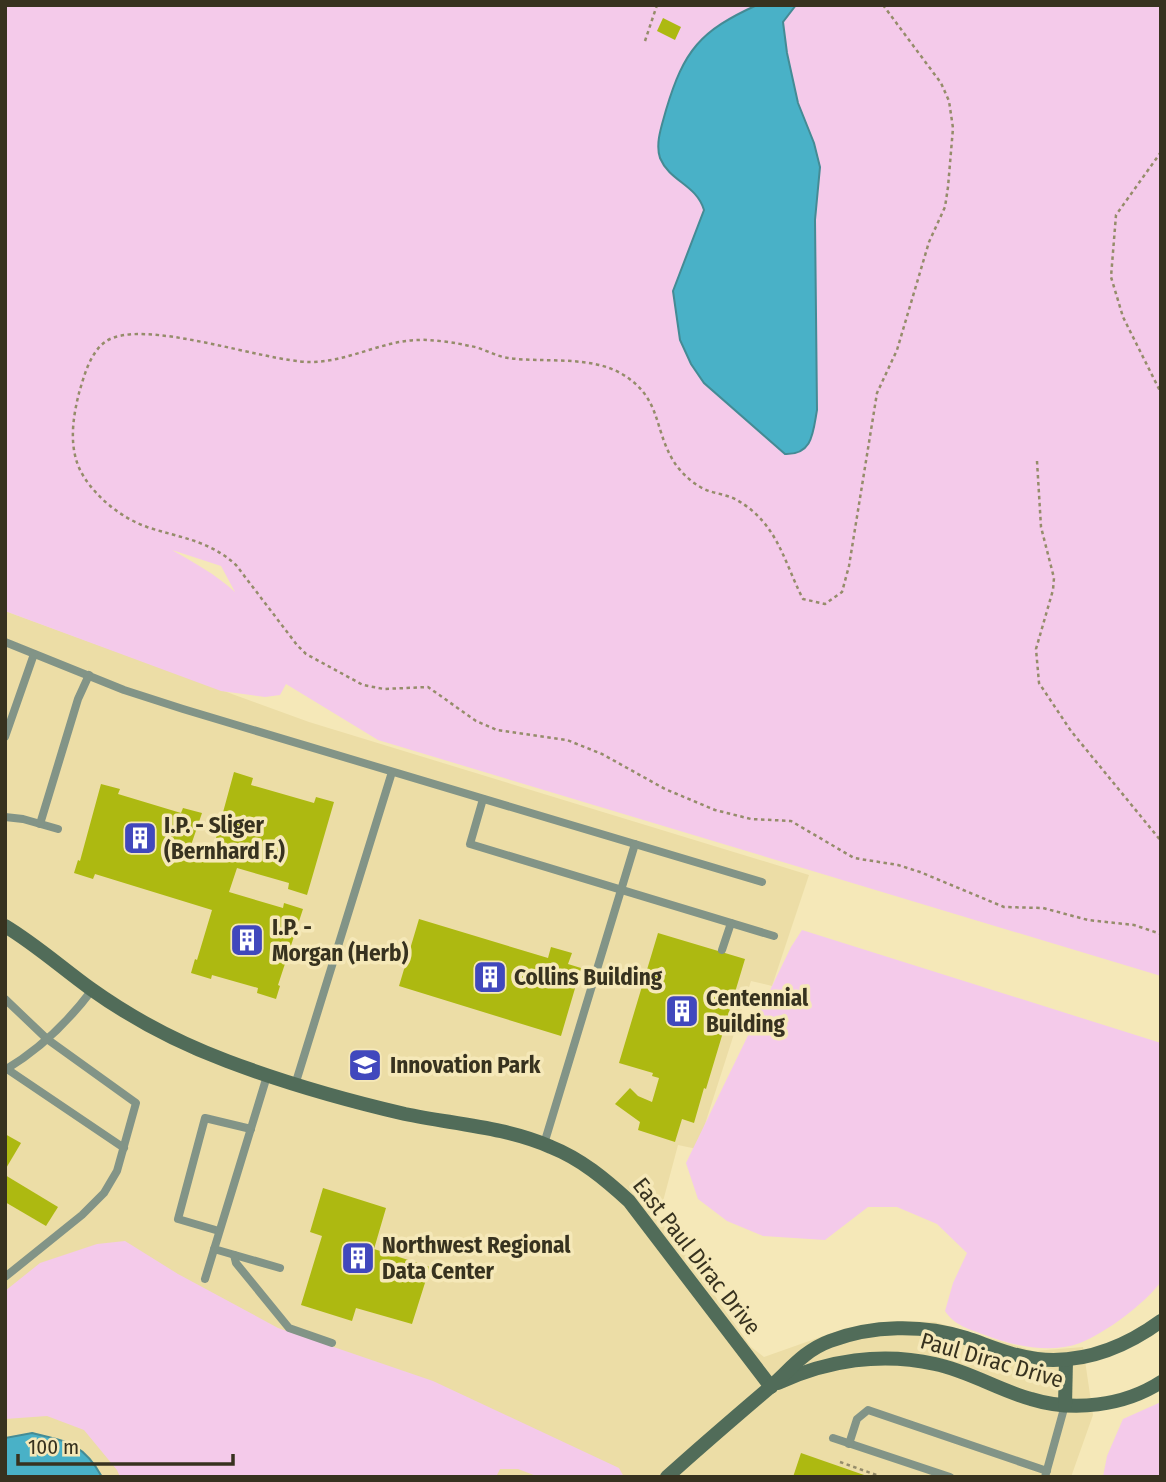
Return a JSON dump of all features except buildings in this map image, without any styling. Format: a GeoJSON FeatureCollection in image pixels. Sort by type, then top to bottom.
{"type":"FeatureCollection","features":[{"type":"Feature","properties":{"kind":"street","name":"East Paul Dirac Drive"},"geometry":{"type":"LineString","coordinates":[[5,926],[92,990],[173,1039],[295,1085],[369,1105],[544,1144],[594,1170],[629,1201],[771,1387]]}},
{"type":"Feature","properties":{"kind":"street","name":"Paul Dirac Drive"},"geometry":{"type":"LineString","coordinates":[[771,1387],[798,1358],[814,1348],[832,1340],[886,1329],[937,1331],[1013,1355],[1066,1360],[1093,1356],[1119,1347],[1161,1321]]}},
{"type":"Feature","properties":{"kind":"street","name":"Paul Dirac Drive"},"geometry":{"type":"LineString","coordinates":[[771,1387],[792,1377],[839,1363],[890,1358],[960,1370],[1031,1399],[1065,1405],[1108,1402],[1133,1395],[1161,1382]]}},
{"type":"Feature","properties":{"kind":"street"},"geometry":{"type":"LineString","coordinates":[[1065,1405],[1066,1360]]}},
{"type":"Feature","properties":{"kind":"street"},"geometry":{"type":"LineString","coordinates":[[667,1477],[771,1387]]}},
{"type":"Feature","properties":{"kind":"lane"},"geometry":{"type":"LineString","coordinates":[[5,642],[183,709],[762,882]]}},
{"type":"Feature","properties":{"kind":"lane"},"geometry":{"type":"LineString","coordinates":[[5,737],[34,654]]}},
{"type":"Feature","properties":{"kind":"lane"},"geometry":{"type":"LineString","coordinates":[[40,824],[78,699],[89,675]]}},
{"type":"Feature","properties":{"kind":"lane"},"geometry":{"type":"LineString","coordinates":[[295,1085],[392,772]]}},
{"type":"Feature","properties":{"kind":"lane"},"geometry":{"type":"LineString","coordinates":[[483,799],[470,844],[774,936]]}},
{"type":"Feature","properties":{"kind":"lane"},"geometry":{"type":"LineString","coordinates":[[5,817],[58,829]]}},
{"type":"Feature","properties":{"kind":"lane"},"geometry":{"type":"LineString","coordinates":[[544,1144],[635,844]]}},
{"type":"Feature","properties":{"kind":"lane"},"geometry":{"type":"LineString","coordinates":[[722,950],[731,923]]}},
{"type":"Feature","properties":{"kind":"lane"},"geometry":{"type":"LineString","coordinates":[[92,990],[71,1019],[25,1058],[6,1069],[124,1148]]}},
{"type":"Feature","properties":{"kind":"lane"},"geometry":{"type":"LineString","coordinates":[[5,999],[47,1040],[136,1102],[117,1171],[104,1193],[82,1215],[5,1277]]}},
{"type":"Feature","properties":{"kind":"lane"},"geometry":{"type":"LineString","coordinates":[[205,1279],[267,1076]]}},
{"type":"Feature","properties":{"kind":"lane"},"geometry":{"type":"LineString","coordinates":[[219,1231],[178,1219],[205,1118],[251,1129]]}},
{"type":"Feature","properties":{"kind":"lane"},"geometry":{"type":"LineString","coordinates":[[214,1249],[280,1268]]}},
{"type":"Feature","properties":{"kind":"lane"},"geometry":{"type":"LineString","coordinates":[[234,1255],[236,1263],[289,1328],[332,1343]]}},
{"type":"Feature","properties":{"kind":"lane"},"geometry":{"type":"LineString","coordinates":[[849,1444],[857,1419],[868,1410],[1046,1474],[1065,1405]]}},
{"type":"Feature","properties":{"kind":"lane"},"geometry":{"type":"LineString","coordinates":[[833,1438],[950,1477]]}},
{"type":"Feature","properties":{"kind":"path"},"geometry":{"type":"LineString","coordinates":[[645,41],[657,5]]}},
{"type":"Feature","properties":{"kind":"path"},"geometry":{"type":"LineString","coordinates":[[883,5],[941,83],[949,101],[953,128],[948,187],[944,207],[929,242],[897,350],[877,393],[849,566],[842,592],[825,604],[803,599],[780,543],[762,519],[736,499],[709,491],[685,475],[673,461],[652,403],[641,388],[613,370],[562,359],[510,358],[471,346],[419,340],[336,361],[309,362],[281,359],[195,340],[163,336],[118,336],[106,341],[96,351],[87,369],[74,414],[72,437],[75,458],[83,476],[95,491],[127,518],[145,526],[194,539],[225,554],[306,654],[363,685],[384,689],[428,687],[475,721],[497,730],[567,740],[602,754],[665,789],[715,810],[751,820],[792,821],[854,858],[909,868],[1004,907],[1043,908],[1088,920],[1134,925],[1161,934]]}},
{"type":"Feature","properties":{"kind":"path"},"geometry":{"type":"LineString","coordinates":[[1161,152],[1116,215],[1111,277],[1123,317],[1161,393]]}},
{"type":"Feature","properties":{"kind":"path"},"geometry":{"type":"LineString","coordinates":[[1037,461],[1041,527],[1054,578],[1054,590],[1036,649],[1039,683],[1071,731],[1161,841]]}},
{"type":"Feature","properties":{"kind":"path"},"geometry":{"type":"LineString","coordinates":[[840,1462],[882,1477]]}},
{"type":"Feature","properties":{"kind":"shaded area"},"geometry":{"type":"Polygon","coordinates":[[[5,5],[1161,5],[1161,976],[378,740],[286,684],[280,695],[265,697],[221,691],[5,611],[5,5]],[[172,550],[212,574],[235,592],[221,566],[172,550]]]}},
{"type":"Feature","properties":{"kind":"shaded area","name":"Innovation Park"},"geometry":{"type":"Polygon","coordinates":[[[5,611],[309,722],[809,875],[772,986],[751,981],[697,1149],[678,1145],[658,1220],[670,1232],[751,1347],[764,1357],[846,1328],[893,1321],[935,1322],[1034,1351],[1083,1347],[1093,1415],[1071,1477],[5,1477],[5,611]]]}},
{"type":"Feature","properties":{"kind":"shaded area"},"geometry":{"type":"Polygon","coordinates":[[[802,930],[1161,1043],[1161,1282],[1145,1300],[1113,1325],[1080,1343],[1056,1348],[1019,1345],[963,1326],[945,1311],[953,1283],[967,1253],[937,1224],[897,1207],[868,1207],[825,1240],[763,1236],[727,1221],[698,1199],[686,1163],[791,947],[802,930]]]}},
{"type":"Feature","properties":{"kind":"shaded area"},"geometry":{"type":"Polygon","coordinates":[[[125,1241],[178,1274],[278,1328],[433,1381],[619,1468],[624,1477],[539,1477],[518,1469],[500,1469],[496,1477],[120,1477],[84,1430],[47,1416],[5,1419],[5,1291],[40,1263],[97,1244],[125,1241]]]}},
{"type":"Feature","properties":{"kind":"shaded area"},"geometry":{"type":"Polygon","coordinates":[[[1161,1402],[1161,1477],[1103,1477],[1107,1456],[1123,1419],[1161,1402]]]}},
{"type":"Feature","properties":{"kind":"water"},"geometry":{"type":"Polygon","coordinates":[[[757,5],[796,5],[783,22],[787,53],[798,103],[814,143],[820,167],[815,220],[817,410],[810,441],[801,451],[785,454],[704,383],[680,340],[673,291],[704,210],[695,194],[664,166],[658,146],[673,89],[688,57],[708,34],[721,24],[757,5]]]}},
{"type":"Feature","properties":{"kind":"water"},"geometry":{"type":"Polygon","coordinates":[[[32,1433],[65,1442],[81,1451],[102,1477],[5,1477],[5,1438],[32,1433]]]}},
{"type":"Feature","properties":{"kind":"place","name":"I.P. - Sliger (Bernhard F.)"},"geometry":{"type":"Point","coordinates":[140,838]}},
{"type":"Feature","properties":{"kind":"place","name":"I.P. - Morgan (Herb)"},"geometry":{"type":"Point","coordinates":[247,940]}},
{"type":"Feature","properties":{"kind":"place","name":"Collins Building"},"geometry":{"type":"Point","coordinates":[490,977]}},
{"type":"Feature","properties":{"kind":"place","name":"Centennial Building"},"geometry":{"type":"Point","coordinates":[682,1011]}},
{"type":"Feature","properties":{"kind":"place","name":"Innovation Park"},"geometry":{"type":"Point","coordinates":[365,1065]}},
{"type":"Feature","properties":{"kind":"place","name":"Northwest Regional Data Center"},"geometry":{"type":"Point","coordinates":[358,1258]}}]}
